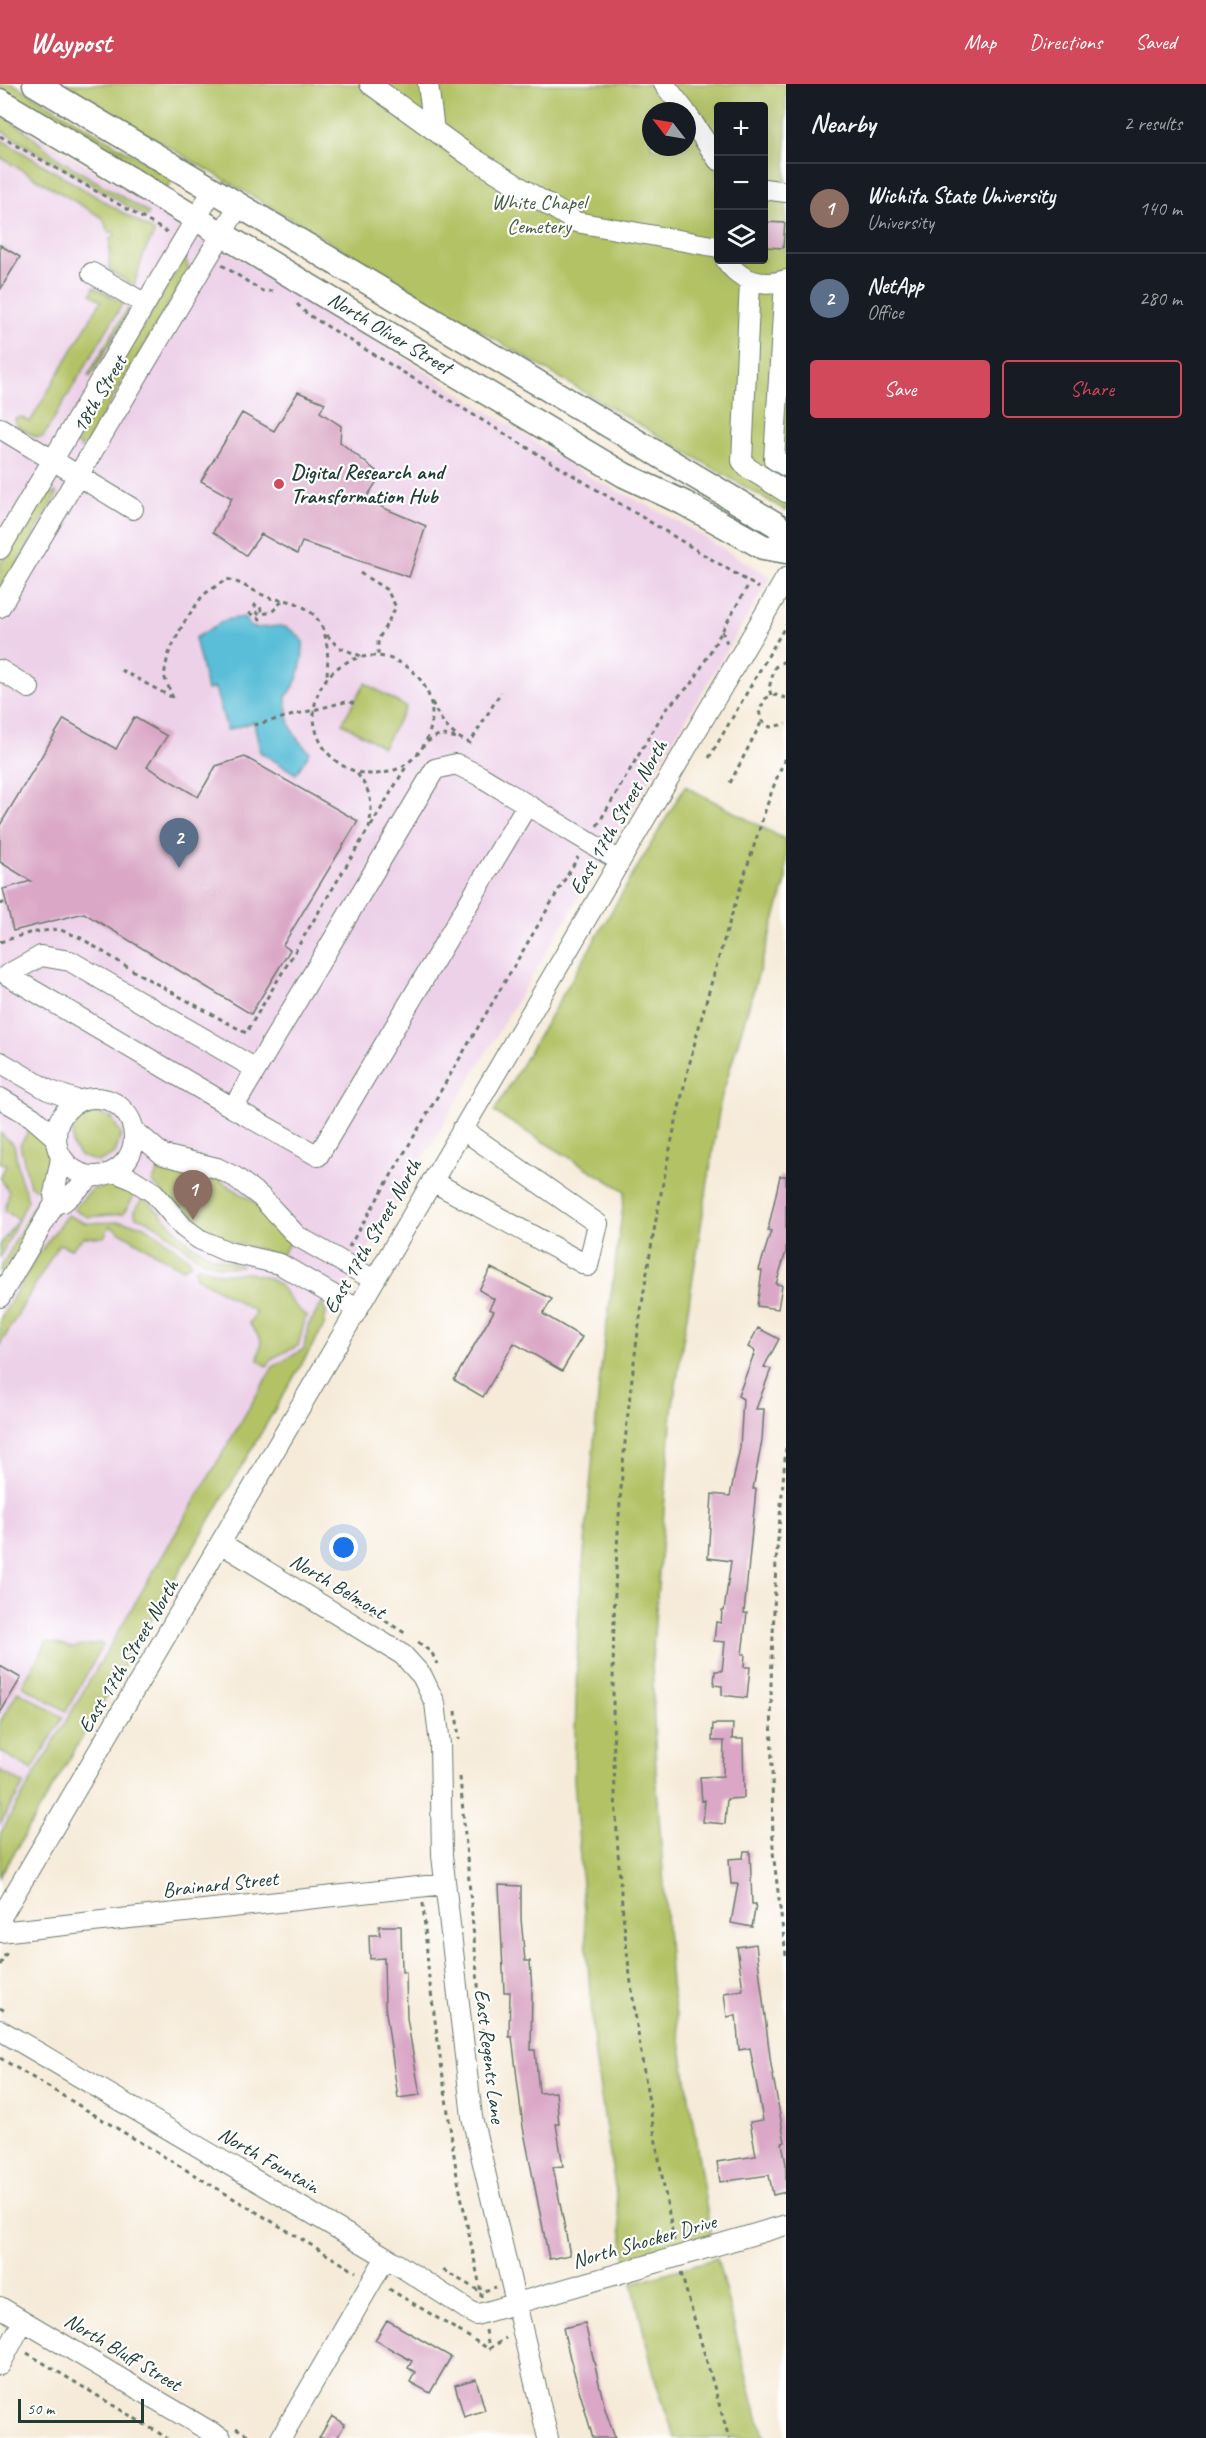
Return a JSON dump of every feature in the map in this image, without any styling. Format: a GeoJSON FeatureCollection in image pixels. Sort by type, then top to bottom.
{"type":"FeatureCollection","features":[{"type":"Feature","properties":{"kind":"main road","name":"North Oliver Street"},"geometry":{"type":"LineString","coordinates":[[35,84],[777,525],[786,536]]}},
{"type":"Feature","properties":{"kind":"main road","name":"North Oliver Street"},"geometry":{"type":"LineString","coordinates":[[0,101],[624,475],[684,503],[763,547],[786,551]]}},
{"type":"Feature","properties":{"kind":"street"},"geometry":{"type":"LineString","coordinates":[[370,84],[470,156],[576,222],[714,246]]}},
{"type":"Feature","properties":{"kind":"street"},"geometry":{"type":"LineString","coordinates":[[428,84],[434,130]]}},
{"type":"Feature","properties":{"kind":"street"},"geometry":{"type":"LineString","coordinates":[[664,84],[678,102]]}},
{"type":"Feature","properties":{"kind":"street"},"geometry":{"type":"LineString","coordinates":[[696,127],[715,156]]}},
{"type":"Feature","properties":{"kind":"street","name":"18th Street"},"geometry":{"type":"LineString","coordinates":[[0,549],[213,190]]}},
{"type":"Feature","properties":{"kind":"street"},"geometry":{"type":"LineString","coordinates":[[768,190],[786,192]]}},
{"type":"Feature","properties":{"kind":"street","name":"18th Street"},"geometry":{"type":"LineString","coordinates":[[0,607],[239,205]]}},
{"type":"Feature","properties":{"kind":"street"},"geometry":{"type":"LineString","coordinates":[[729,264],[737,273],[750,281],[768,284],[786,281],[780,463],[748,468]]}},
{"type":"Feature","properties":{"kind":"street"},"geometry":{"type":"LineString","coordinates":[[92,273],[145,304]]}},
{"type":"Feature","properties":{"kind":"street"},"geometry":{"type":"LineString","coordinates":[[750,281],[742,461],[748,468],[786,492]]}},
{"type":"Feature","properties":{"kind":"street"},"geometry":{"type":"LineString","coordinates":[[0,428],[133,509]]}},
{"type":"Feature","properties":{"kind":"street","name":"East 17th Street North"},"geometry":{"type":"LineString","coordinates":[[0,1919],[222,1544],[374,1280],[786,578]]}},
{"type":"Feature","properties":{"kind":"street"},"geometry":{"type":"LineString","coordinates":[[0,670],[28,688]]}},
{"type":"Feature","properties":{"kind":"street"},"geometry":{"type":"LineString","coordinates":[[233,1108],[435,769],[456,764],[620,861]]}},
{"type":"Feature","properties":{"kind":"street"},"geometry":{"type":"LineString","coordinates":[[256,1069],[70,961],[41,956],[7,975],[318,1156],[527,805]]}},
{"type":"Feature","properties":{"kind":"street"},"geometry":{"type":"LineString","coordinates":[[0,1062],[48,1090],[79,1101],[97,1098],[114,1102],[128,1115],[135,1131],[163,1155],[217,1168],[235,1177],[266,1202],[297,1236],[374,1280]]}},
{"type":"Feature","properties":{"kind":"street"},"geometry":{"type":"LineString","coordinates":[[0,1098],[32,1117],[56,1138]]}},
{"type":"Feature","properties":{"kind":"street"},"geometry":{"type":"LineString","coordinates":[[0,1297],[55,1203],[54,1194],[61,1158],[56,1138],[62,1116],[79,1101]]}},
{"type":"Feature","properties":{"kind":"street"},"geometry":{"type":"LineString","coordinates":[[432,1181],[588,1266],[598,1224],[462,1130]]}},
{"type":"Feature","properties":{"kind":"street"},"geometry":{"type":"LineString","coordinates":[[55,1203],[63,1202],[91,1177],[115,1172],[122,1166],[133,1150],[135,1131]]}},
{"type":"Feature","properties":{"kind":"street"},"geometry":{"type":"LineString","coordinates":[[61,1158],[74,1171],[91,1177]]}},
{"type":"Feature","properties":{"kind":"street"},"geometry":{"type":"LineString","coordinates":[[115,1172],[132,1179],[154,1193],[183,1227],[199,1239],[228,1252],[280,1264],[357,1310]]}},
{"type":"Feature","properties":{"kind":"street","name":"North Belmont"},"geometry":{"type":"LineString","coordinates":[[222,1544],[369,1632],[403,1655],[422,1676]]}},
{"type":"Feature","properties":{"kind":"street","name":"East Regents Lane"},"geometry":{"type":"LineString","coordinates":[[422,1676],[435,1703],[440,1744],[442,1856],[472,2117],[548,2438]]}},
{"type":"Feature","properties":{"kind":"street","name":"Brainard Street"},"geometry":{"type":"LineString","coordinates":[[0,1932],[445,1884]]}},
{"type":"Feature","properties":{"kind":"street","name":"North Fountain"},"geometry":{"type":"LineString","coordinates":[[0,2030],[386,2257],[476,2315],[516,2304]]}},
{"type":"Feature","properties":{"kind":"street","name":"North Shocker Drive"},"geometry":{"type":"LineString","coordinates":[[516,2304],[786,2225]]}},
{"type":"Feature","properties":{"kind":"street"},"geometry":{"type":"LineString","coordinates":[[281,2438],[386,2257]]}},
{"type":"Feature","properties":{"kind":"street","name":"North Bluff Street"},"geometry":{"type":"LineString","coordinates":[[0,2307],[221,2438]]}},
{"type":"Feature","properties":{"kind":"street"},"geometry":{"type":"LineString","coordinates":[[0,2365],[23,2321]]}},
{"type":"Feature","properties":{"kind":"path"},"geometry":{"type":"LineString","coordinates":[[0,136],[183,241]]}},
{"type":"Feature","properties":{"kind":"path"},"geometry":{"type":"LineString","coordinates":[[208,257],[262,291],[278,291],[285,296]]}},
{"type":"Feature","properties":{"kind":"path"},"geometry":{"type":"LineString","coordinates":[[293,301],[307,314],[761,589]]}},
{"type":"Feature","properties":{"kind":"path"},"geometry":{"type":"LineString","coordinates":[[360,573],[387,590],[396,607],[378,640],[378,655]]}},
{"type":"Feature","properties":{"kind":"path"},"geometry":{"type":"LineString","coordinates":[[121,669],[173,698],[164,676],[168,655],[183,624],[203,595],[227,579],[245,584],[268,597],[296,603],[314,615],[338,647],[361,657]]}},
{"type":"Feature","properties":{"kind":"path"},"geometry":{"type":"LineString","coordinates":[[345,1254],[665,710],[693,682],[750,582]]}},
{"type":"Feature","properties":{"kind":"path"},"geometry":{"type":"LineString","coordinates":[[249,613],[260,619],[261,616],[254,609],[255,605],[260,606],[262,614],[272,612],[283,600]]}},
{"type":"Feature","properties":{"kind":"path"},"geometry":{"type":"LineString","coordinates":[[709,758],[786,625]]}},
{"type":"Feature","properties":{"kind":"path"},"geometry":{"type":"LineString","coordinates":[[326,634],[327,677]]}},
{"type":"Feature","properties":{"kind":"path"},"geometry":{"type":"LineString","coordinates":[[408,763],[383,774],[356,772],[344,767],[324,748],[316,730],[314,709],[327,677],[343,664],[361,657],[378,655],[396,659],[411,669],[423,682],[440,720],[458,738]]}},
{"type":"Feature","properties":{"kind":"path"},"geometry":{"type":"LineString","coordinates":[[771,695],[769,688],[775,667],[786,660]]}},
{"type":"Feature","properties":{"kind":"path"},"geometry":{"type":"LineString","coordinates":[[0,942],[29,933],[58,929],[81,938],[136,973],[246,1033],[408,763],[426,743],[440,734],[470,743],[501,692]]}},
{"type":"Feature","properties":{"kind":"path"},"geometry":{"type":"LineString","coordinates":[[771,695],[786,698]]}},
{"type":"Feature","properties":{"kind":"path"},"geometry":{"type":"LineString","coordinates":[[730,783],[762,721],[760,706],[771,695]]}},
{"type":"Feature","properties":{"kind":"path"},"geometry":{"type":"LineString","coordinates":[[426,743],[431,729],[430,698]]}},
{"type":"Feature","properties":{"kind":"path"},"geometry":{"type":"LineString","coordinates":[[254,725],[350,701],[354,704]]}},
{"type":"Feature","properties":{"kind":"path"},"geometry":{"type":"LineString","coordinates":[[762,721],[776,728],[786,724]]}},
{"type":"Feature","properties":{"kind":"path"},"geometry":{"type":"LineString","coordinates":[[675,2246],[640,2056],[627,1955],[618,1853],[613,1744],[616,1557],[625,1449],[640,1324],[679,1106],[707,998],[739,890],[786,757]]}},
{"type":"Feature","properties":{"kind":"path"},"geometry":{"type":"LineString","coordinates":[[356,772],[370,794],[372,804],[369,828]]}},
{"type":"Feature","properties":{"kind":"path"},"geometry":{"type":"LineString","coordinates":[[0,904],[6,902]]}},
{"type":"Feature","properties":{"kind":"path"},"geometry":{"type":"LineString","coordinates":[[786,1448],[776,1562],[771,1725],[773,1852],[786,1955]]}},
{"type":"Feature","properties":{"kind":"path"},"geometry":{"type":"LineString","coordinates":[[460,1864],[467,1864]]}},
{"type":"Feature","properties":{"kind":"path"},"geometry":{"type":"LineString","coordinates":[[423,1898],[429,1978],[457,2176],[481,2292]]}},
{"type":"Feature","properties":{"kind":"path"},"geometry":{"type":"LineString","coordinates":[[0,1965],[9,1950]]}},
{"type":"Feature","properties":{"kind":"path"},"geometry":{"type":"LineString","coordinates":[[680,2271],[729,2438]]}},
{"type":"Feature","properties":{"kind":"path"},"geometry":{"type":"LineString","coordinates":[[12,2344],[167,2438]]}},
{"type":"Feature","properties":{"kind":"shaded area"},"geometry":{"type":"Polygon","coordinates":[[[0,113],[417,366],[593,479],[667,515],[771,577],[0,1864],[0,113]]]}},
{"type":"Feature","properties":{"kind":"green space"},"geometry":{"type":"Polygon","coordinates":[[[0,84],[14,84],[173,179],[167,189],[0,89],[0,84]]]}},
{"type":"Feature","properties":{"kind":"green space","name":"White Chapel Cemetery"},"geometry":{"type":"Polygon","coordinates":[[[62,84],[786,84],[786,511],[62,84]]]}},
{"type":"Feature","properties":{"kind":"green space"},"geometry":{"type":"Polygon","coordinates":[[[0,114],[23,129],[57,158],[149,213],[146,217],[0,130],[0,114]]]}},
{"type":"Feature","properties":{"kind":"green space"},"geometry":{"type":"Polygon","coordinates":[[[0,139],[155,232],[144,253],[134,286],[109,270],[110,238],[115,236],[114,232],[108,232],[103,218],[0,157],[0,139]]]}},
{"type":"Feature","properties":{"kind":"green space"},"geometry":{"type":"Polygon","coordinates":[[[186,261],[189,270],[87,442],[80,448],[80,444],[74,444],[74,441],[182,262],[186,261]]]}},
{"type":"Feature","properties":{"kind":"green space"},"geometry":{"type":"Polygon","coordinates":[[[94,287],[123,303],[43,437],[36,437],[16,425],[15,419],[21,417],[30,422],[101,301],[91,294],[94,287]]]}},
{"type":"Feature","properties":{"kind":"green space"},"geometry":{"type":"Polygon","coordinates":[[[128,308],[129,314],[90,377],[88,375],[128,308]]]}},
{"type":"Feature","properties":{"kind":"green space"},"geometry":{"type":"Polygon","coordinates":[[[49,488],[49,492],[53,494],[56,492],[57,495],[0,594],[0,564],[39,498],[49,488]]]}},
{"type":"Feature","properties":{"kind":"green space"},"geometry":{"type":"Polygon","coordinates":[[[365,683],[406,707],[383,747],[342,723],[365,683]]]}},
{"type":"Feature","properties":{"kind":"green space"},"geometry":{"type":"Polygon","coordinates":[[[685,786],[786,840],[786,881],[721,1099],[672,1411],[652,1660],[656,1773],[671,1984],[711,2236],[626,2260],[595,2057],[574,1779],[578,1622],[600,1375],[625,1191],[494,1112],[685,786]]]}},
{"type":"Feature","properties":{"kind":"green space"},"geometry":{"type":"Polygon","coordinates":[[[94,1112],[112,1118],[121,1135],[115,1153],[98,1162],[80,1156],[72,1145],[73,1128],[78,1124],[77,1120],[94,1112]]]}},
{"type":"Feature","properties":{"kind":"green space"},"geometry":{"type":"Polygon","coordinates":[[[31,1127],[44,1142],[50,1157],[50,1172],[44,1192],[30,1186],[20,1145],[31,1127]]]}},
{"type":"Feature","properties":{"kind":"green space"},"geometry":{"type":"Polygon","coordinates":[[[0,1133],[14,1145],[20,1177],[28,1200],[0,1258],[0,1245],[18,1219],[5,1211],[9,1192],[0,1177],[7,1164],[0,1163],[0,1133]]]}},
{"type":"Feature","properties":{"kind":"green space"},"geometry":{"type":"Polygon","coordinates":[[[163,1163],[208,1175],[208,1179],[212,1180],[214,1177],[253,1201],[291,1241],[281,1256],[221,1239],[204,1231],[183,1214],[152,1182],[163,1163]]]}},
{"type":"Feature","properties":{"kind":"green space"},"geometry":{"type":"Polygon","coordinates":[[[114,1184],[116,1189],[123,1186],[137,1192],[123,1214],[88,1217],[73,1209],[93,1189],[114,1184]]]}},
{"type":"Feature","properties":{"kind":"green space"},"geometry":{"type":"Polygon","coordinates":[[[38,1197],[41,1200],[23,1241],[0,1281],[0,1270],[38,1197]]]}},
{"type":"Feature","properties":{"kind":"green space"},"geometry":{"type":"Polygon","coordinates":[[[144,1197],[190,1244],[213,1257],[242,1266],[225,1267],[197,1257],[163,1230],[136,1217],[134,1211],[144,1197]]]}},
{"type":"Feature","properties":{"kind":"green space"},"geometry":{"type":"Polygon","coordinates":[[[67,1215],[85,1223],[121,1222],[142,1225],[190,1260],[191,1264],[182,1269],[110,1226],[104,1237],[84,1237],[71,1249],[59,1244],[0,1345],[0,1319],[40,1252],[67,1215]]]}},
{"type":"Feature","properties":{"kind":"green space"},"geometry":{"type":"Polygon","coordinates":[[[199,1266],[223,1274],[248,1273],[269,1278],[280,1285],[293,1304],[306,1316],[298,1346],[274,1357],[267,1366],[258,1360],[261,1340],[249,1323],[256,1312],[195,1276],[197,1273],[194,1270],[199,1266]]]}},
{"type":"Feature","properties":{"kind":"green space"},"geometry":{"type":"Polygon","coordinates":[[[322,1303],[326,1312],[324,1326],[0,1877],[0,1834],[273,1367],[304,1349],[308,1326],[322,1303]]]}},
{"type":"Feature","properties":{"kind":"green space"},"geometry":{"type":"Polygon","coordinates":[[[47,1642],[73,1648],[99,1643],[103,1645],[66,1711],[22,1685],[47,1642]]]}},
{"type":"Feature","properties":{"kind":"green space"},"geometry":{"type":"Polygon","coordinates":[[[18,1691],[63,1717],[32,1770],[0,1751],[0,1722],[18,1691]]]}},
{"type":"Feature","properties":{"kind":"green space"},"geometry":{"type":"Polygon","coordinates":[[[0,1770],[24,1784],[0,1824],[0,1770]]]}},
{"type":"Feature","properties":{"kind":"green space"},"geometry":{"type":"Polygon","coordinates":[[[717,2258],[753,2402],[765,2438],[675,2438],[656,2383],[632,2283],[717,2258]]]}},
{"type":"Feature","properties":{"kind":"water"},"geometry":{"type":"Polygon","coordinates":[[[244,617],[251,627],[284,627],[296,633],[303,641],[300,670],[286,697],[291,728],[298,740],[310,752],[296,774],[260,752],[254,722],[227,730],[215,688],[207,690],[195,638],[225,620],[244,617]]]}},
{"type":"Feature","properties":{"kind":"building"},"geometry":{"type":"Polygon","coordinates":[[[768,222],[785,223],[783,248],[768,247],[768,222]]]}},
{"type":"Feature","properties":{"kind":"building"},"geometry":{"type":"Polygon","coordinates":[[[0,245],[20,257],[0,290],[0,245]]]}},
{"type":"Feature","properties":{"kind":"building","name":"Digital Research and Transformation Hub"},"geometry":{"type":"Polygon","coordinates":[[[298,392],[325,403],[320,412],[341,426],[340,442],[381,475],[365,500],[426,526],[409,577],[302,542],[297,554],[261,534],[246,555],[213,532],[232,498],[201,481],[242,413],[274,431],[298,392]]]}},
{"type":"Feature","properties":{"kind":"building"},"geometry":{"type":"Polygon","coordinates":[[[134,717],[167,736],[147,767],[198,797],[216,766],[245,757],[358,821],[283,945],[290,950],[251,1014],[84,913],[13,931],[3,889],[31,881],[0,862],[0,825],[64,719],[116,749],[134,717]]]}},
{"type":"Feature","properties":{"kind":"building"},"geometry":{"type":"Polygon","coordinates":[[[780,1176],[786,1176],[786,1252],[776,1284],[782,1285],[778,1309],[757,1306],[762,1271],[759,1270],[771,1231],[768,1230],[780,1176]]]}},
{"type":"Feature","properties":{"kind":"building"},"geometry":{"type":"Polygon","coordinates":[[[491,1268],[552,1299],[543,1314],[582,1337],[562,1371],[514,1343],[483,1397],[454,1380],[494,1311],[489,1309],[494,1299],[479,1290],[491,1268]]]}},
{"type":"Feature","properties":{"kind":"building"},"geometry":{"type":"Polygon","coordinates":[[[758,1328],[779,1339],[764,1367],[771,1369],[756,1409],[764,1409],[762,1440],[753,1489],[756,1489],[744,1613],[747,1613],[742,1654],[745,1654],[744,1667],[750,1667],[747,1698],[722,1695],[722,1686],[714,1685],[715,1671],[722,1671],[725,1642],[714,1641],[716,1622],[721,1623],[722,1611],[724,1611],[731,1561],[708,1558],[712,1494],[730,1496],[740,1448],[743,1399],[738,1396],[755,1351],[748,1347],[758,1328]]]}},
{"type":"Feature","properties":{"kind":"building"},"geometry":{"type":"Polygon","coordinates":[[[0,1666],[21,1678],[0,1713],[0,1666]]]}},
{"type":"Feature","properties":{"kind":"building"},"geometry":{"type":"Polygon","coordinates":[[[713,1724],[733,1724],[732,1739],[743,1739],[744,1798],[727,1799],[725,1824],[703,1822],[705,1800],[702,1801],[700,1777],[723,1776],[724,1741],[712,1741],[713,1724]]]}},
{"type":"Feature","properties":{"kind":"building"},"geometry":{"type":"Polygon","coordinates":[[[744,1851],[750,1851],[752,1904],[756,1904],[752,1927],[731,1923],[738,1884],[731,1884],[729,1859],[743,1858],[744,1851]]]}},
{"type":"Feature","properties":{"kind":"building"},"geometry":{"type":"Polygon","coordinates":[[[499,1885],[521,1886],[525,1961],[530,1961],[532,1990],[531,2050],[535,2050],[539,2093],[556,2092],[559,2124],[556,2124],[563,2166],[553,2167],[570,2255],[549,2259],[523,2127],[512,2037],[509,2037],[510,1992],[504,1992],[499,1885]]]}},
{"type":"Feature","properties":{"kind":"building"},"geometry":{"type":"Polygon","coordinates":[[[379,1926],[401,1926],[402,1972],[406,1972],[407,2018],[420,2095],[398,2098],[385,2005],[384,1958],[370,1959],[369,1935],[380,1935],[379,1926]]]}},
{"type":"Feature","properties":{"kind":"building"},"geometry":{"type":"Polygon","coordinates":[[[756,1944],[771,2065],[785,2142],[782,2143],[786,2164],[786,2192],[773,2195],[769,2175],[720,2182],[717,2162],[756,2156],[750,2122],[763,2120],[750,2048],[739,2050],[736,2015],[727,2017],[724,1993],[743,1990],[737,1947],[756,1944]]]}},
{"type":"Feature","properties":{"kind":"building"},"geometry":{"type":"Polygon","coordinates":[[[387,2320],[451,2357],[430,2393],[410,2382],[415,2372],[408,2368],[412,2361],[375,2340],[387,2320]]]}},
{"type":"Feature","properties":{"kind":"building"},"geometry":{"type":"Polygon","coordinates":[[[585,2323],[605,2409],[615,2438],[593,2438],[570,2358],[563,2328],[585,2323]]]}},
{"type":"Feature","properties":{"kind":"building"},"geometry":{"type":"Polygon","coordinates":[[[476,2379],[485,2410],[464,2417],[455,2385],[476,2379]]]}},
{"type":"Feature","properties":{"kind":"building"},"geometry":{"type":"Polygon","coordinates":[[[332,2416],[345,2424],[337,2438],[319,2438],[332,2416]]]}},
{"type":"Feature","properties":{"kind":"place","name":"Digital Research and Transformation Hub"},"geometry":{"type":"Point","coordinates":[279,484]}},
{"type":"Feature","properties":{"kind":"place","name":"NetApp"},"geometry":{"type":"Point","coordinates":[179,868]}},
{"type":"Feature","properties":{"kind":"place","name":"Wichita State University"},"geometry":{"type":"Point","coordinates":[193,1220]}}]}
